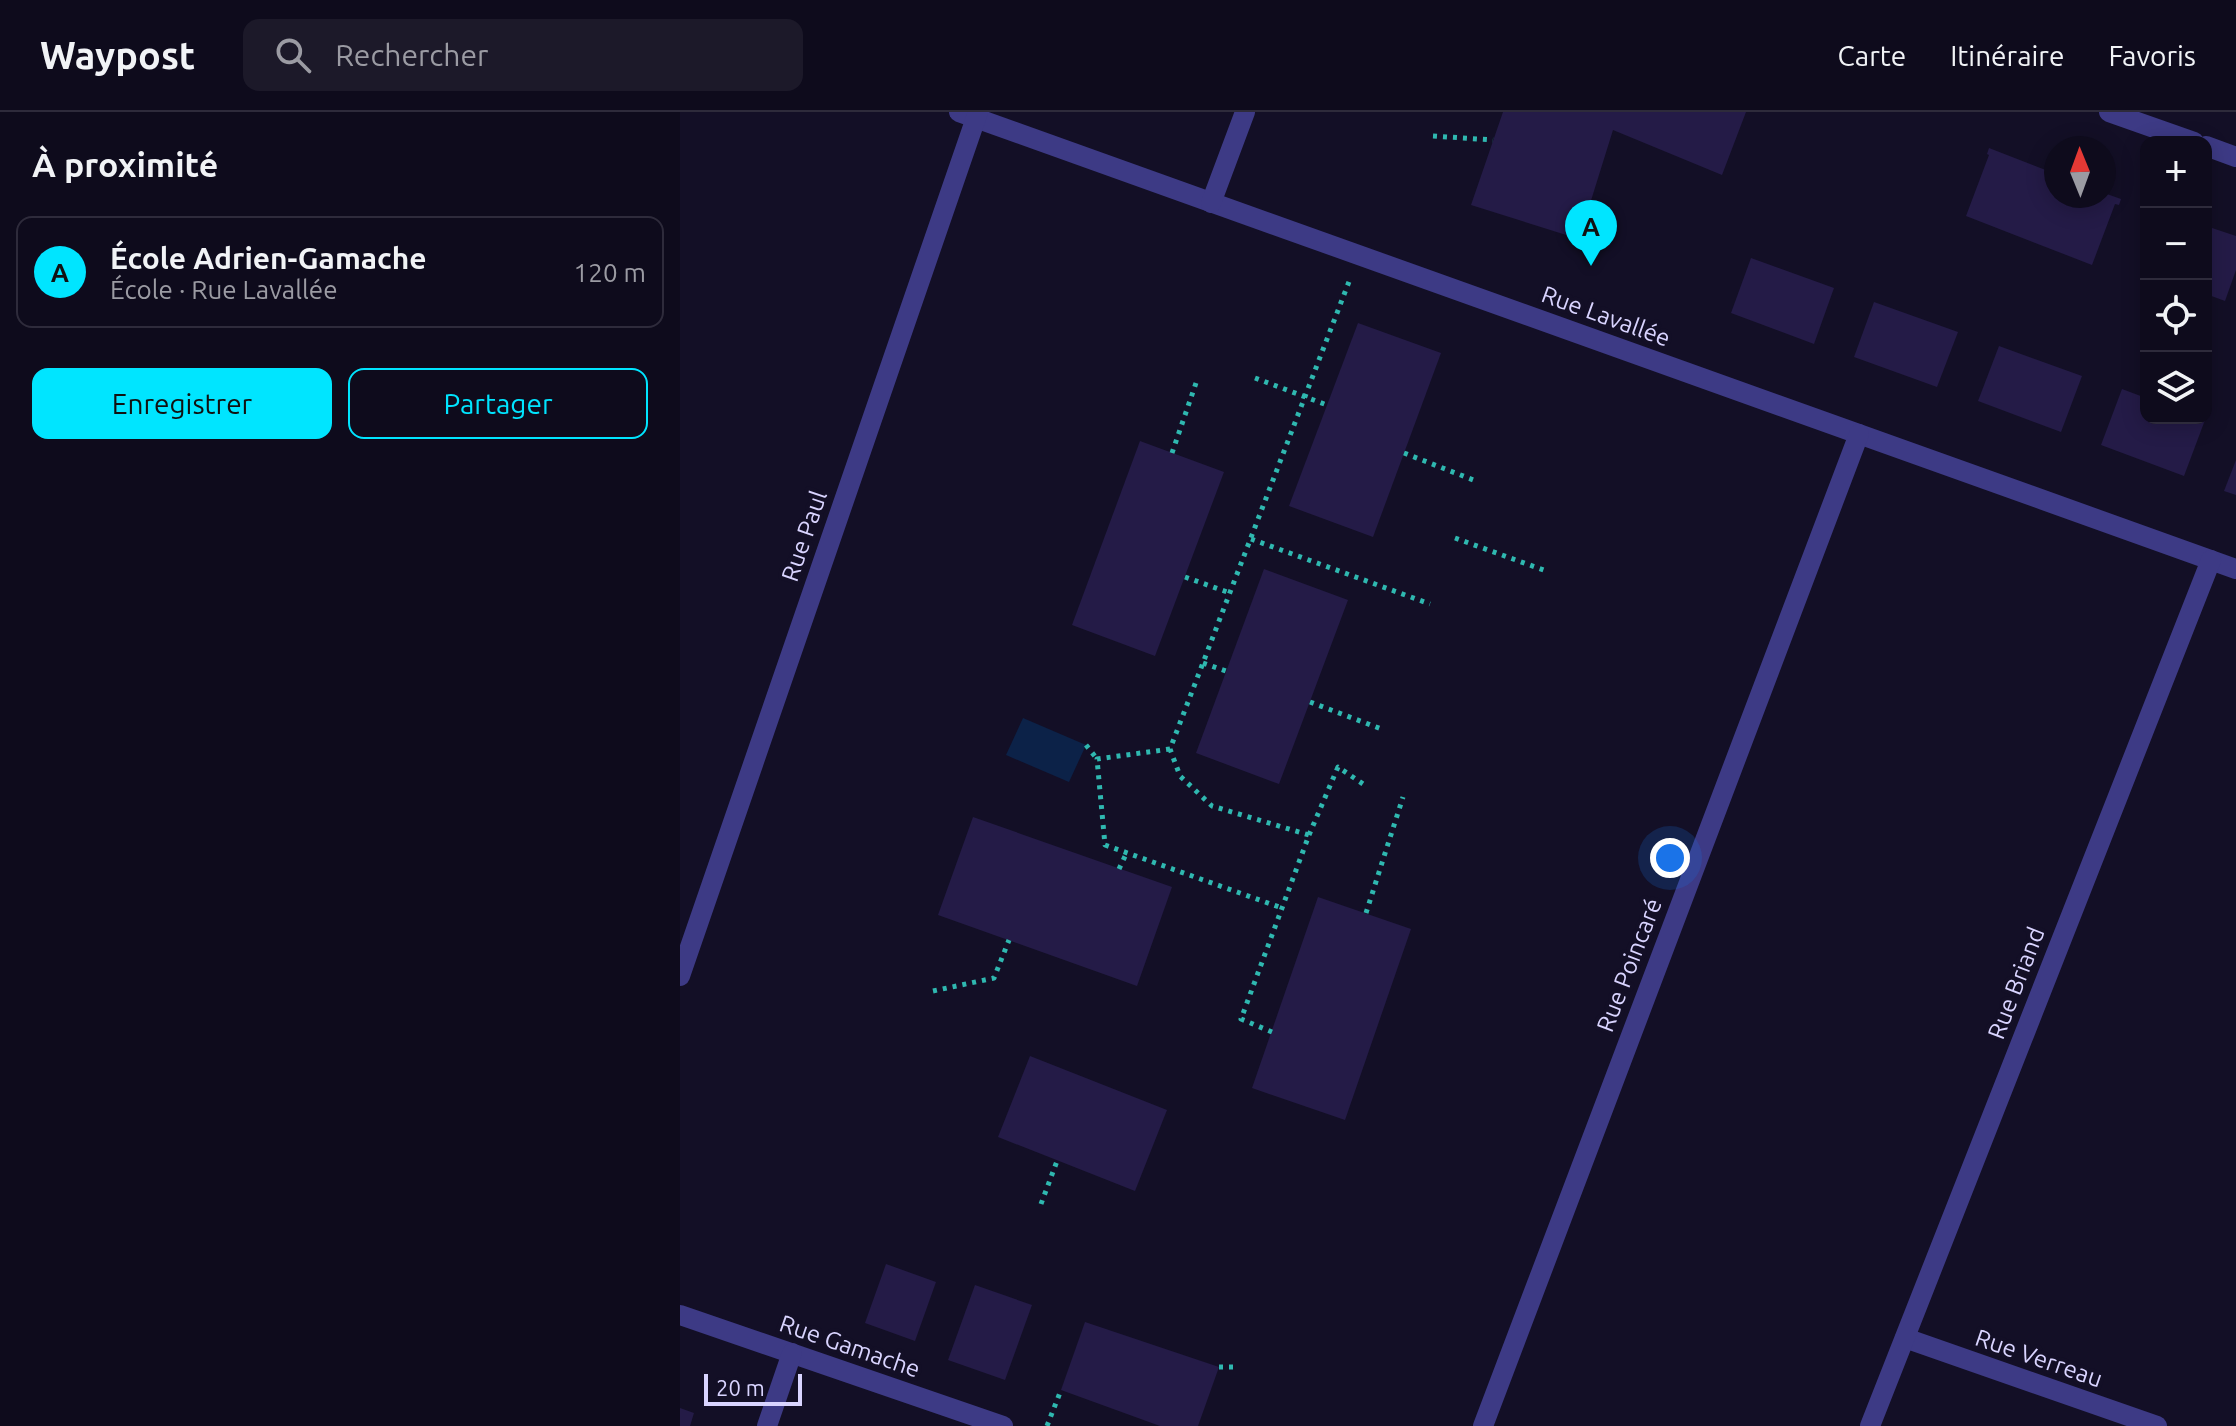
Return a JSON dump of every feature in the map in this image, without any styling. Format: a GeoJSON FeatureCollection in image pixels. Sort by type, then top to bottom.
{"type":"FeatureCollection","features":[{"type":"Feature","properties":{"kind":"street"},"geometry":{"type":"LineString","coordinates":[[1211,203],[1245,112]]}},
{"type":"Feature","properties":{"kind":"street"},"geometry":{"type":"LineString","coordinates":[[2109,112],[2177,136]]}},
{"type":"Feature","properties":{"kind":"street","name":"Rue Lavallée"},"geometry":{"type":"LineString","coordinates":[[971,114],[1211,203],[2236,569]]}},
{"type":"Feature","properties":{"kind":"street","name":"Rue Paul"},"geometry":{"type":"LineString","coordinates":[[680,976],[971,114]]}},
{"type":"Feature","properties":{"kind":"street"},"geometry":{"type":"LineString","coordinates":[[2212,148],[2236,157]]}},
{"type":"Feature","properties":{"kind":"street","name":"Rue Poincaré"},"geometry":{"type":"LineString","coordinates":[[1483,1426],[1859,434]]}},
{"type":"Feature","properties":{"kind":"street","name":"Rue Briand"},"geometry":{"type":"LineString","coordinates":[[1870,1426],[2211,560]]}},
{"type":"Feature","properties":{"kind":"street","name":"Rue Gamache"},"geometry":{"type":"LineString","coordinates":[[680,1315],[1003,1426]]}},
{"type":"Feature","properties":{"kind":"street","name":"Rue Verreau"},"geometry":{"type":"LineString","coordinates":[[1905,1338],[2157,1426]]}},
{"type":"Feature","properties":{"kind":"street"},"geometry":{"type":"LineString","coordinates":[[767,1426],[792,1353]]}},
{"type":"Feature","properties":{"kind":"path"},"geometry":{"type":"LineString","coordinates":[[1433,136],[1493,140]]}},
{"type":"Feature","properties":{"kind":"path"},"geometry":{"type":"LineString","coordinates":[[1309,835],[1212,806],[1180,776],[1170,749],[1359,255]]}},
{"type":"Feature","properties":{"kind":"path"},"geometry":{"type":"LineString","coordinates":[[1255,378],[1327,405]]}},
{"type":"Feature","properties":{"kind":"path"},"geometry":{"type":"LineString","coordinates":[[1172,453],[1196,383]]}},
{"type":"Feature","properties":{"kind":"path"},"geometry":{"type":"LineString","coordinates":[[1404,453],[1476,481]]}},
{"type":"Feature","properties":{"kind":"path"},"geometry":{"type":"LineString","coordinates":[[1455,538],[1549,572]]}},
{"type":"Feature","properties":{"kind":"path"},"geometry":{"type":"LineString","coordinates":[[1251,539],[1430,604]]}},
{"type":"Feature","properties":{"kind":"path"},"geometry":{"type":"LineString","coordinates":[[1185,577],[1230,593]]}},
{"type":"Feature","properties":{"kind":"path"},"geometry":{"type":"LineString","coordinates":[[1203,663],[1226,671]]}},
{"type":"Feature","properties":{"kind":"path"},"geometry":{"type":"LineString","coordinates":[[1310,702],[1384,730]]}},
{"type":"Feature","properties":{"kind":"path"},"geometry":{"type":"LineString","coordinates":[[1086,745],[1097,759],[1105,845],[1282,908]]}},
{"type":"Feature","properties":{"kind":"path"},"geometry":{"type":"LineString","coordinates":[[1097,759],[1170,749]]}},
{"type":"Feature","properties":{"kind":"path"},"geometry":{"type":"LineString","coordinates":[[1272,1032],[1241,1019],[1309,835],[1338,767],[1363,784]]}},
{"type":"Feature","properties":{"kind":"path"},"geometry":{"type":"LineString","coordinates":[[1366,913],[1403,797]]}},
{"type":"Feature","properties":{"kind":"path"},"geometry":{"type":"LineString","coordinates":[[1119,869],[1127,852]]}},
{"type":"Feature","properties":{"kind":"path"},"geometry":{"type":"LineString","coordinates":[[933,991],[994,978],[1009,940]]}},
{"type":"Feature","properties":{"kind":"path"},"geometry":{"type":"LineString","coordinates":[[1041,1204],[1057,1161]]}},
{"type":"Feature","properties":{"kind":"path"},"geometry":{"type":"LineString","coordinates":[[1219,1367],[1237,1367]]}},
{"type":"Feature","properties":{"kind":"path"},"geometry":{"type":"LineString","coordinates":[[1047,1426],[1061,1390]]}},
{"type":"Feature","properties":{"kind":"water"},"geometry":{"type":"Polygon","coordinates":[[[1023,718],[1086,745],[1069,782],[1006,755],[1023,718]]]}},
{"type":"Feature","properties":{"kind":"building"},"geometry":{"type":"Polygon","coordinates":[[[1503,112],[1746,112],[1722,175],[1613,130],[1579,239],[1471,205],[1503,112]]]}},
{"type":"Feature","properties":{"kind":"building"},"geometry":{"type":"Polygon","coordinates":[[[1989,148],[2044,169],[2044,208],[2113,208],[2092,265],[1966,216],[1989,148]]]}},
{"type":"Feature","properties":{"kind":"building"},"geometry":{"type":"Polygon","coordinates":[[[2212,228],[2236,236],[2236,270],[2225,301],[2212,296],[2212,228]]]}},
{"type":"Feature","properties":{"kind":"building"},"geometry":{"type":"Polygon","coordinates":[[[1751,258],[1834,288],[1814,344],[1731,313],[1751,258]]]}},
{"type":"Feature","properties":{"kind":"building"},"geometry":{"type":"Polygon","coordinates":[[[1874,302],[1958,332],[1937,387],[1854,357],[1874,302]]]}},
{"type":"Feature","properties":{"kind":"building"},"geometry":{"type":"Polygon","coordinates":[[[1358,323],[1441,353],[1373,537],[1289,506],[1358,323]]]}},
{"type":"Feature","properties":{"kind":"building"},"geometry":{"type":"Polygon","coordinates":[[[1999,346],[2082,376],[2061,432],[1978,401],[1999,346]]]}},
{"type":"Feature","properties":{"kind":"building"},"geometry":{"type":"Polygon","coordinates":[[[2122,389],[2140,396],[2140,424],[2204,424],[2184,476],[2101,445],[2122,389]]]}},
{"type":"Feature","properties":{"kind":"building"},"geometry":{"type":"Polygon","coordinates":[[[1140,441],[1224,472],[1155,656],[1072,625],[1140,441]]]}},
{"type":"Feature","properties":{"kind":"building"},"geometry":{"type":"Polygon","coordinates":[[[2236,460],[2236,495],[2224,491],[2236,460]]]}},
{"type":"Feature","properties":{"kind":"building"},"geometry":{"type":"Polygon","coordinates":[[[1264,569],[1348,600],[1279,784],[1196,753],[1264,569]]]}},
{"type":"Feature","properties":{"kind":"building"},"geometry":{"type":"Polygon","coordinates":[[[973,817],[1172,887],[1137,986],[938,915],[973,817]]]}},
{"type":"Feature","properties":{"kind":"building"},"geometry":{"type":"Polygon","coordinates":[[[1318,897],[1411,929],[1345,1120],[1252,1088],[1318,897]]]}},
{"type":"Feature","properties":{"kind":"building"},"geometry":{"type":"Polygon","coordinates":[[[1030,1056],[1167,1110],[1135,1191],[998,1137],[1030,1056]]]}},
{"type":"Feature","properties":{"kind":"building"},"geometry":{"type":"Polygon","coordinates":[[[886,1264],[936,1282],[915,1341],[865,1323],[886,1264]]]}},
{"type":"Feature","properties":{"kind":"building"},"geometry":{"type":"Polygon","coordinates":[[[975,1285],[1032,1305],[1005,1380],[948,1360],[975,1285]]]}},
{"type":"Feature","properties":{"kind":"building"},"geometry":{"type":"Polygon","coordinates":[[[1085,1322],[1219,1367],[1198,1426],[1160,1426],[1061,1390],[1085,1322]]]}},
{"type":"Feature","properties":{"kind":"building"},"geometry":{"type":"Polygon","coordinates":[[[680,1408],[694,1413],[690,1426],[680,1426],[680,1408]]]}},
{"type":"Feature","properties":{"kind":"place","name":"École Adrien-Gamache"},"geometry":{"type":"Point","coordinates":[1591,266]}}]}
